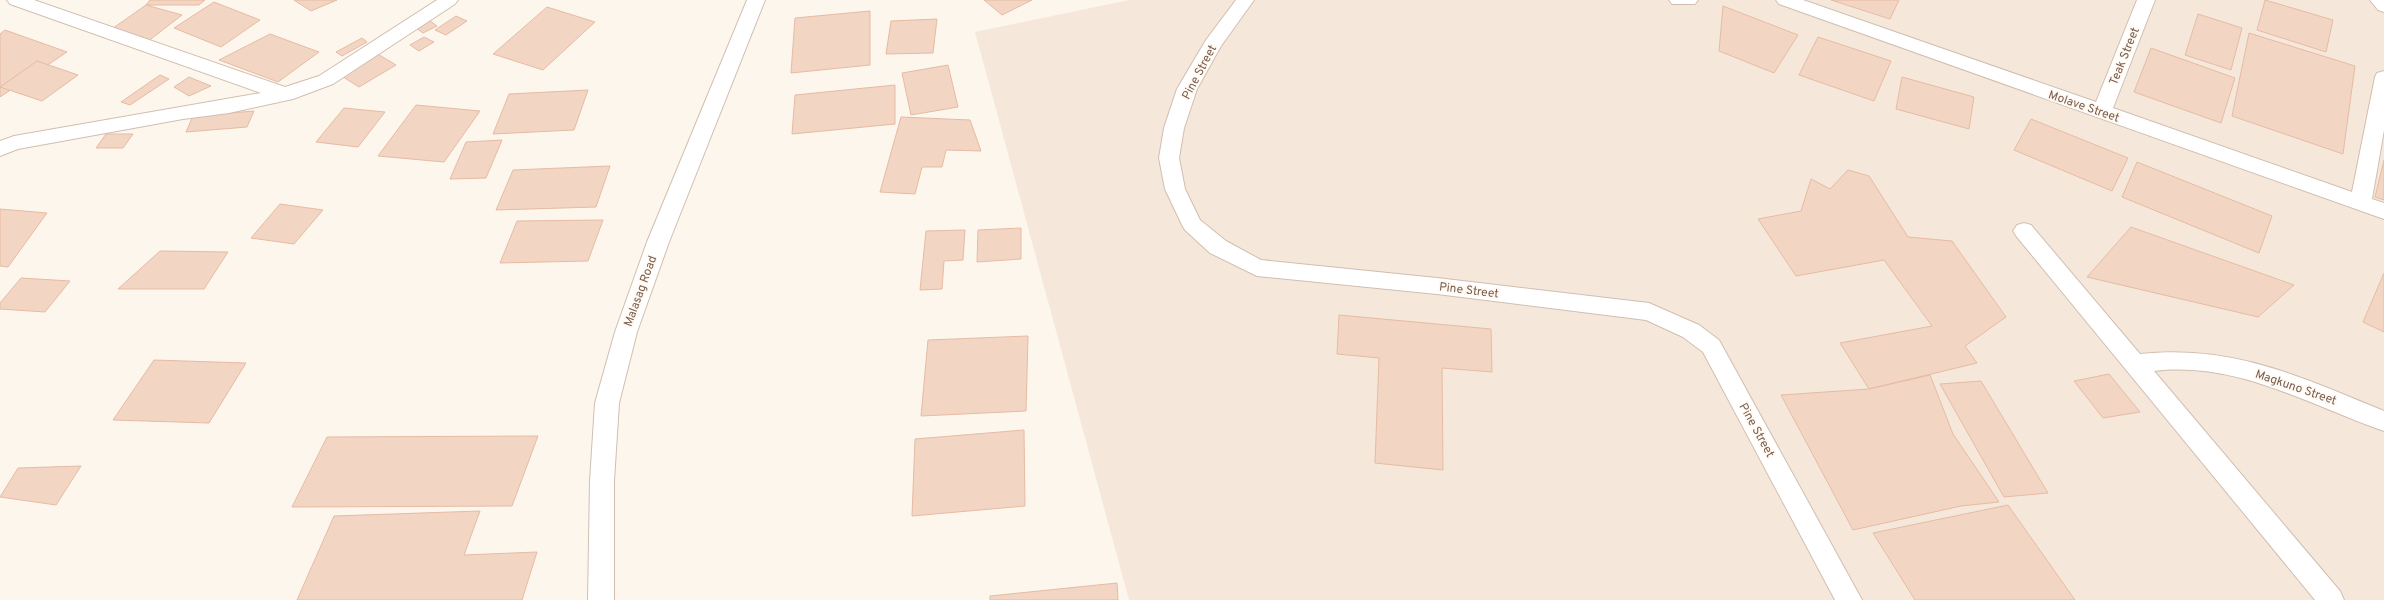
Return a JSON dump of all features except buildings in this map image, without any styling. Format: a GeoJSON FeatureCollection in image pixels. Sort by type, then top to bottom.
{"type":"FeatureCollection","features":[{"type":"Feature","properties":{"kind":"street"},"geometry":{"type":"LineString","coordinates":[[16,0],[286,94]]}},
{"type":"Feature","properties":{"kind":"street"},"geometry":{"type":"LineString","coordinates":[[0,149],[14,142],[183,112],[228,106],[286,94],[326,80],[449,0]]}},
{"type":"Feature","properties":{"kind":"street","name":"Malasag Road"},"geometry":{"type":"LineString","coordinates":[[602,600],[602,482],[609,396],[626,332],[658,242],[756,0]]}},
{"type":"Feature","properties":{"kind":"street","name":"Pine Street"},"geometry":{"type":"LineString","coordinates":[[1245,0],[1213,44],[1187,89],[1174,128],[1168,158],[1175,189],[1192,225],[1218,247],[1257,268],[1437,286],[1649,312],[1692,331],[1711,346],[1849,600]]}},
{"type":"Feature","properties":{"kind":"street"},"geometry":{"type":"LineString","coordinates":[[1678,0],[1689,0]]}},
{"type":"Feature","properties":{"kind":"street","name":"Molave Street"},"geometry":{"type":"LineString","coordinates":[[1785,0],[2102,112],[2361,201],[2384,211]]}},
{"type":"Feature","properties":{"kind":"street","name":"Teak Street"},"geometry":{"type":"LineString","coordinates":[[2102,112],[2146,0]]}},
{"type":"Feature","properties":{"kind":"street"},"geometry":{"type":"LineString","coordinates":[[2379,0],[2384,6]]}},
{"type":"Feature","properties":{"kind":"street"},"geometry":{"type":"LineString","coordinates":[[2361,201],[2384,77]]}},
{"type":"Feature","properties":{"kind":"street"},"geometry":{"type":"LineString","coordinates":[[2024,232],[2331,600]]}},
{"type":"Feature","properties":{"kind":"street","name":"Magkuno Street"},"geometry":{"type":"LineString","coordinates":[[2134,364],[2178,360],[2224,365],[2269,376],[2384,421]]}},
{"type":"Feature","properties":{"kind":"shaded area"},"geometry":{"type":"Polygon","coordinates":[[[1129,0],[2384,0],[2384,600],[1129,600],[975,32],[1129,0]]]}}]}
